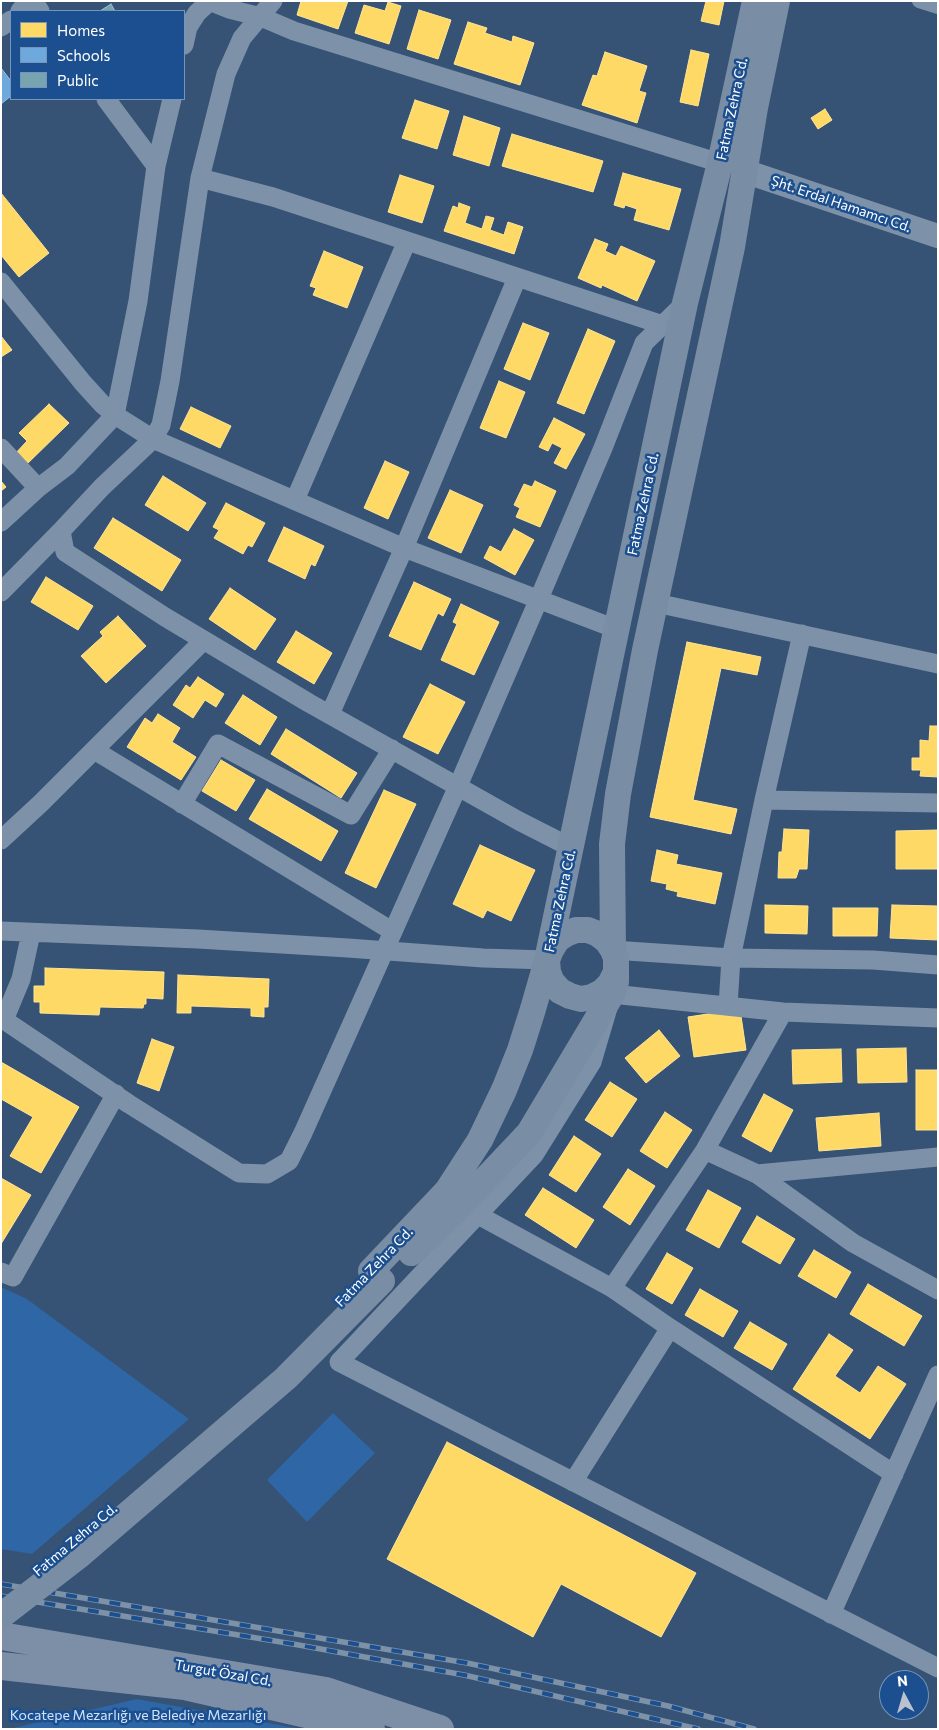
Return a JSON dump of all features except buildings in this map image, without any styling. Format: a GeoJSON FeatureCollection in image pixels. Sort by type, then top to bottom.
{"type":"FeatureCollection","features":[{"type":"Feature","properties":{"kind":"main road","name":"Fatma Zehra Cd."},"geometry":{"type":"LineString","coordinates":[[1,1601],[57,1558],[249,1390],[310,1333],[460,1207],[529,1133],[613,973],[612,844],[618,794],[656,603],[732,248],[732,167],[755,1]]}},
{"type":"Feature","properties":{"kind":"main road","name":"Fatma Zehra Cd."},"geometry":{"type":"LineString","coordinates":[[1,1616],[80,1556],[286,1378],[377,1276],[447,1191],[480,1140],[504,1090],[520,1050],[548,960],[685,302],[759,84],[777,1]]}},
{"type":"Feature","properties":{"kind":"main road"},"geometry":{"type":"LineString","coordinates":[[576,930],[588,930],[598,934],[607,941],[613,973],[610,984],[602,992],[592,997],[581,999],[560,991],[552,982],[548,972],[548,960],[557,940],[576,930]]}},
{"type":"Feature","properties":{"kind":"main road","name":"Turgut Özal Cd."},"geometry":{"type":"LineString","coordinates":[[1,1636],[326,1691],[440,1729]]}},
{"type":"Feature","properties":{"kind":"main road","name":"Turgut Özal Cd."},"geometry":{"type":"LineString","coordinates":[[1,1666],[186,1686],[371,1729]]}},
{"type":"Feature","properties":{"kind":"street"},"geometry":{"type":"LineString","coordinates":[[185,40],[188,27],[197,13],[210,1],[228,9],[261,17],[294,31],[732,167]]}},
{"type":"Feature","properties":{"kind":"street"},"geometry":{"type":"LineString","coordinates":[[1,592],[102,487],[153,439],[161,425],[170,381],[200,178],[226,74],[242,38],[273,1]]}},
{"type":"Feature","properties":{"kind":"street"},"geometry":{"type":"LineString","coordinates":[[919,1],[938,7]]}},
{"type":"Feature","properties":{"kind":"street"},"geometry":{"type":"LineString","coordinates":[[107,100],[156,166]]}},
{"type":"Feature","properties":{"kind":"street"},"geometry":{"type":"LineString","coordinates":[[1,522],[38,488],[67,466],[115,415],[138,301],[156,166],[172,100]]}},
{"type":"Feature","properties":{"kind":"street","name":"Şht. Erdal Hamamcı Cd."},"geometry":{"type":"LineString","coordinates":[[732,167],[938,236]]}},
{"type":"Feature","properties":{"kind":"street"},"geometry":{"type":"LineString","coordinates":[[200,178],[273,197],[663,325]]}},
{"type":"Feature","properties":{"kind":"street"},"geometry":{"type":"LineString","coordinates":[[295,500],[407,241]]}},
{"type":"Feature","properties":{"kind":"street"},"geometry":{"type":"LineString","coordinates":[[330,714],[404,548],[517,278]]}},
{"type":"Feature","properties":{"kind":"street"},"geometry":{"type":"LineString","coordinates":[[3,286],[83,383],[103,404],[115,415],[153,439],[404,548],[616,630]]}},
{"type":"Feature","properties":{"kind":"street"},"geometry":{"type":"LineString","coordinates":[[31,933],[20,978],[3,1019],[239,1172],[267,1174],[289,1161],[458,786],[603,448],[644,343],[685,302]]}},
{"type":"Feature","properties":{"kind":"street"},"geometry":{"type":"LineString","coordinates":[[1,448],[38,488]]}},
{"type":"Feature","properties":{"kind":"street"},"geometry":{"type":"LineString","coordinates":[[61,531],[65,552],[204,640],[330,714],[572,848]]}},
{"type":"Feature","properties":{"kind":"street"},"geometry":{"type":"LineString","coordinates":[[656,603],[938,664]]}},
{"type":"Feature","properties":{"kind":"street"},"geometry":{"type":"LineString","coordinates":[[728,1006],[731,958],[764,800],[802,634]]}},
{"type":"Feature","properties":{"kind":"street"},"geometry":{"type":"LineString","coordinates":[[1,840],[41,803],[204,640]]}},
{"type":"Feature","properties":{"kind":"street"},"geometry":{"type":"LineString","coordinates":[[182,804],[218,744],[351,815],[392,749]]}},
{"type":"Feature","properties":{"kind":"street"},"geometry":{"type":"LineString","coordinates":[[94,750],[392,931]]}},
{"type":"Feature","properties":{"kind":"street"},"geometry":{"type":"LineString","coordinates":[[764,800],[938,803]]}},
{"type":"Feature","properties":{"kind":"street"},"geometry":{"type":"LineString","coordinates":[[1,931],[198,939],[483,958],[548,960]]}},
{"type":"Feature","properties":{"kind":"street"},"geometry":{"type":"LineString","coordinates":[[613,973],[731,958],[873,960],[938,965]]}},
{"type":"Feature","properties":{"kind":"street"},"geometry":{"type":"LineString","coordinates":[[613,973],[728,1006],[783,1012],[938,1018]]}},
{"type":"Feature","properties":{"kind":"street"},"geometry":{"type":"LineString","coordinates":[[613,973],[592,1062],[534,1155],[339,1362],[938,1668]]}},
{"type":"Feature","properties":{"kind":"street"},"geometry":{"type":"LineString","coordinates":[[612,1288],[705,1150],[783,1012]]}},
{"type":"Feature","properties":{"kind":"street"},"geometry":{"type":"LineString","coordinates":[[1,1272],[13,1277],[116,1094]]}},
{"type":"Feature","properties":{"kind":"street"},"geometry":{"type":"LineString","coordinates":[[705,1150],[757,1174],[853,1243],[938,1290]]}},
{"type":"Feature","properties":{"kind":"street"},"geometry":{"type":"LineString","coordinates":[[757,1174],[938,1156]]}},
{"type":"Feature","properties":{"kind":"street"},"geometry":{"type":"LineString","coordinates":[[478,1215],[612,1288],[894,1474]]}},
{"type":"Feature","properties":{"kind":"street"},"geometry":{"type":"LineString","coordinates":[[573,1482],[670,1328]]}},
{"type":"Feature","properties":{"kind":"street"},"geometry":{"type":"LineString","coordinates":[[831,1614],[938,1376]]}},
{"type":"Feature","properties":{"kind":"green space"},"geometry":{"type":"Polygon","coordinates":[[[1,1287],[27,1299],[189,1419],[32,1554],[1,1549],[1,1287]]]}},
{"type":"Feature","properties":{"kind":"green space"},"geometry":{"type":"Polygon","coordinates":[[[333,1413],[375,1453],[307,1522],[267,1480],[333,1413]]]}},
{"type":"Feature","properties":{"kind":"green space","name":"Kocatepe Mezarlığı ve Belediye Mezarlığı"},"geometry":{"type":"Polygon","coordinates":[[[137,1699],[301,1729],[9,1729],[137,1699]]]}},
{"type":"Feature","properties":{"kind":"railway"},"geometry":{"type":"LineString","coordinates":[[1,1584],[467,1663],[668,1706],[754,1729]]}},
{"type":"Feature","properties":{"kind":"railway"},"geometry":{"type":"LineString","coordinates":[[1,1596],[293,1644],[464,1675],[698,1729]]}}]}
